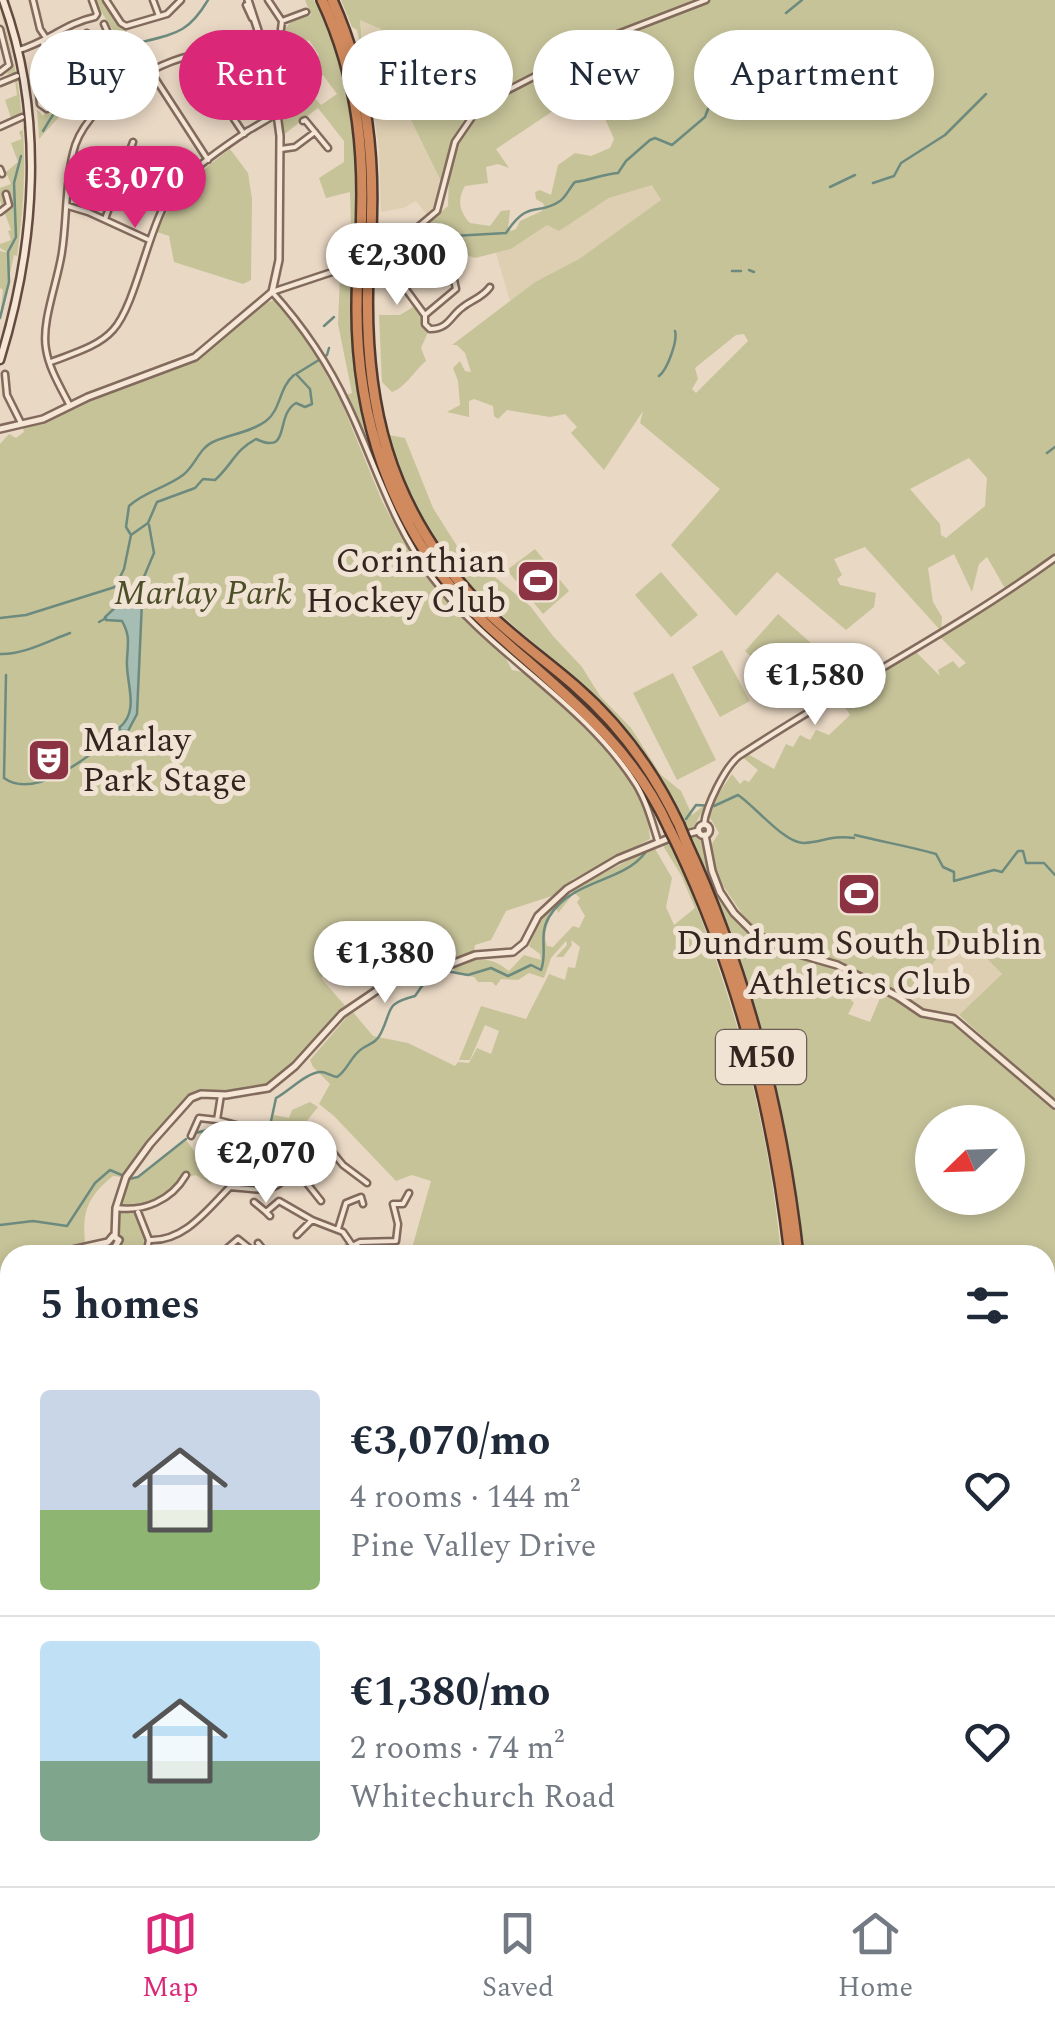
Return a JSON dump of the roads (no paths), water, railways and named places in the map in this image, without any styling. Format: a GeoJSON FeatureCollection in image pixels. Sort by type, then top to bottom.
{"type":"FeatureCollection","features":[{"type":"Feature","properties":{"kind":"highway","name":"M50"},"geometry":{"type":"LineString","coordinates":[[322,0],[350,74],[362,133],[365,249]]}},
{"type":"Feature","properties":{"kind":"highway","name":"M50"},"geometry":{"type":"LineString","coordinates":[[332,0],[346,31],[364,92],[373,182],[363,274],[369,378],[382,440],[399,485],[428,541],[478,604],[610,719],[648,769],[725,938],[759,1046],[784,1160],[797,1245]]}},
{"type":"Feature","properties":{"kind":"highway","name":"M50"},"geometry":{"type":"LineString","coordinates":[[682,843],[748,1040],[770,1134],[788,1245]]}},
{"type":"Feature","properties":{"kind":"main road"},"geometry":{"type":"LineString","coordinates":[[0,360],[22,264],[32,178],[29,104],[4,0]]}},
{"type":"Feature","properties":{"kind":"street"},"geometry":{"type":"LineString","coordinates":[[33,0],[40,30]]}},
{"type":"Feature","properties":{"kind":"street"},"geometry":{"type":"LineString","coordinates":[[62,30],[74,21],[95,17],[98,14],[92,0]]}},
{"type":"Feature","properties":{"kind":"street"},"geometry":{"type":"LineString","coordinates":[[106,0],[125,25],[174,10],[181,0]]}},
{"type":"Feature","properties":{"kind":"street"},"geometry":{"type":"LineString","coordinates":[[153,0],[159,16]]}},
{"type":"Feature","properties":{"kind":"street"},"geometry":{"type":"LineString","coordinates":[[268,0],[282,21],[281,29]]}},
{"type":"Feature","properties":{"kind":"street"},"geometry":{"type":"LineString","coordinates":[[0,429],[42,419],[195,357],[272,292],[343,269],[390,248],[437,211],[455,142],[481,104],[614,35],[706,0]]}},
{"type":"Feature","properties":{"kind":"street"},"geometry":{"type":"LineString","coordinates":[[247,2],[258,30]]}},
{"type":"Feature","properties":{"kind":"street"},"geometry":{"type":"LineString","coordinates":[[282,21],[306,12]]}},
{"type":"Feature","properties":{"kind":"street"},"geometry":{"type":"LineString","coordinates":[[104,24],[108,30]]}},
{"type":"Feature","properties":{"kind":"street"},"geometry":{"type":"LineString","coordinates":[[0,29],[8,66],[0,72]]}},
{"type":"Feature","properties":{"kind":"street"},"geometry":{"type":"LineString","coordinates":[[19,50],[30,47]]}},
{"type":"Feature","properties":{"kind":"street"},"geometry":{"type":"LineString","coordinates":[[159,69],[191,56],[205,56],[224,104],[248,131]]}},
{"type":"Feature","properties":{"kind":"street"},"geometry":{"type":"LineString","coordinates":[[0,83],[17,76]]}},
{"type":"Feature","properties":{"kind":"street"},"geometry":{"type":"LineString","coordinates":[[159,84],[208,160]]}},
{"type":"Feature","properties":{"kind":"street"},"geometry":{"type":"LineString","coordinates":[[0,127],[22,118]]}},
{"type":"Feature","properties":{"kind":"street"},"geometry":{"type":"LineString","coordinates":[[70,406],[49,363],[46,328],[59,273],[72,157],[91,120]]}},
{"type":"Feature","properties":{"kind":"street"},"geometry":{"type":"LineString","coordinates":[[49,363],[90,346],[114,329],[126,308],[149,240],[172,195],[208,160],[263,120]]}},
{"type":"Feature","properties":{"kind":"street"},"geometry":{"type":"LineString","coordinates":[[272,292],[278,272],[281,148],[277,120]]}},
{"type":"Feature","properties":{"kind":"street"},"geometry":{"type":"LineString","coordinates":[[303,121],[328,148]]}},
{"type":"Feature","properties":{"kind":"street"},"geometry":{"type":"LineString","coordinates":[[281,148],[295,147],[315,132]]}},
{"type":"Feature","properties":{"kind":"street"},"geometry":{"type":"LineString","coordinates":[[105,219],[133,142]]}},
{"type":"Feature","properties":{"kind":"street"},"geometry":{"type":"LineString","coordinates":[[0,212],[9,204],[6,194]]}},
{"type":"Feature","properties":{"kind":"street"},"geometry":{"type":"LineString","coordinates":[[68,206],[149,240]]}},
{"type":"Feature","properties":{"kind":"street"},"geometry":{"type":"LineString","coordinates":[[390,248],[413,302],[425,315],[425,324],[434,330],[451,322],[490,286]]}},
{"type":"Feature","properties":{"kind":"street"},"geometry":{"type":"LineString","coordinates":[[425,315],[454,292],[453,275],[442,278]]}},
{"type":"Feature","properties":{"kind":"street"},"geometry":{"type":"LineString","coordinates":[[272,292],[297,319],[351,412],[389,508],[423,565],[467,618],[608,747],[642,795],[658,841]]}},
{"type":"Feature","properties":{"kind":"street"},"geometry":{"type":"LineString","coordinates":[[5,374],[7,396],[20,423]]}},
{"type":"Feature","properties":{"kind":"street"},"geometry":{"type":"LineString","coordinates":[[1055,558],[942,634],[857,680],[739,756],[729,765],[708,806],[702,833],[720,892],[734,914],[754,932],[785,950],[837,965],[922,1013],[954,1019],[1055,1105]]}},
{"type":"Feature","properties":{"kind":"street"},"geometry":{"type":"LineString","coordinates":[[106,1245],[112,1244],[116,1208],[126,1177],[191,1098],[272,1086],[342,1014],[404,972],[450,966],[475,955],[513,952],[524,943],[538,916],[567,888],[658,841],[702,833]]}},
{"type":"Feature","properties":{"kind":"street"},"geometry":{"type":"LineString","coordinates":[[217,1120],[222,1095]]}},
{"type":"Feature","properties":{"kind":"street"},"geometry":{"type":"LineString","coordinates":[[191,1135],[199,1118],[252,1128]]}},
{"type":"Feature","properties":{"kind":"street"},"geometry":{"type":"LineString","coordinates":[[309,1128],[313,1136]]}},
{"type":"Feature","properties":{"kind":"street"},"geometry":{"type":"LineString","coordinates":[[289,1172],[290,1154],[313,1136],[320,1137],[343,1165],[367,1184]]}},
{"type":"Feature","properties":{"kind":"street"},"geometry":{"type":"LineString","coordinates":[[281,1151],[290,1154]]}},
{"type":"Feature","properties":{"kind":"street"},"geometry":{"type":"LineString","coordinates":[[149,1240],[182,1232],[212,1208],[230,1187],[252,1191],[271,1187],[289,1172],[298,1172],[320,1200]]}},
{"type":"Feature","properties":{"kind":"street"},"geometry":{"type":"LineString","coordinates":[[116,1208],[138,1212],[169,1195],[186,1175]]}},
{"type":"Feature","properties":{"kind":"street"},"geometry":{"type":"LineString","coordinates":[[254,1202],[268,1214],[279,1201],[348,1236],[352,1245],[396,1241],[398,1224],[392,1204],[403,1204],[410,1193]]}},
{"type":"Feature","properties":{"kind":"street"},"geometry":{"type":"LineString","coordinates":[[338,1230],[346,1203],[361,1197],[363,1204]]}},
{"type":"Feature","properties":{"kind":"street"},"geometry":{"type":"LineString","coordinates":[[138,1212],[149,1240],[146,1245]]}},
{"type":"Feature","properties":{"kind":"street"},"geometry":{"type":"LineString","coordinates":[[297,1235],[312,1220]]}},
{"type":"Feature","properties":{"kind":"waterway"},"geometry":{"type":"LineString","coordinates":[[43,131],[86,74],[136,45],[183,29],[208,0]]}},
{"type":"Feature","properties":{"kind":"waterway"},"geometry":{"type":"LineString","coordinates":[[786,13],[802,0]]}},
{"type":"Feature","properties":{"kind":"waterway"},"geometry":{"type":"LineString","coordinates":[[873,183],[894,176],[901,163],[945,135],[986,94]]}},
{"type":"Feature","properties":{"kind":"waterway"},"geometry":{"type":"LineString","coordinates":[[387,265],[432,253],[453,236],[506,233],[521,215],[560,201],[575,182],[618,173],[650,140],[655,138],[672,145],[701,120]]}},
{"type":"Feature","properties":{"kind":"waterway"},"geometry":{"type":"LineString","coordinates":[[0,318],[9,282],[8,252],[16,237],[14,183],[21,156]]}},
{"type":"Feature","properties":{"kind":"waterway"},"geometry":{"type":"LineString","coordinates":[[830,187],[855,175]]}},
{"type":"Feature","properties":{"kind":"waterway"},"geometry":{"type":"LineString","coordinates":[[749,270],[754,272]]}},
{"type":"Feature","properties":{"kind":"waterway"},"geometry":{"type":"LineString","coordinates":[[732,271],[741,271]]}},
{"type":"Feature","properties":{"kind":"waterway"},"geometry":{"type":"LineString","coordinates":[[324,326],[334,317]]}},
{"type":"Feature","properties":{"kind":"waterway"},"geometry":{"type":"LineString","coordinates":[[659,376],[671,355],[675,331]]}},
{"type":"Feature","properties":{"kind":"waterway"},"geometry":{"type":"LineString","coordinates":[[0,618],[26,615],[115,587],[124,569],[131,535],[148,523],[157,502],[195,488],[203,479],[215,480],[256,439],[267,443],[279,439],[289,409],[296,403],[305,407],[312,404],[310,389],[296,374],[327,355],[329,348]]}},
{"type":"Feature","properties":{"kind":"waterway"},"geometry":{"type":"LineString","coordinates":[[131,535],[126,527],[129,506],[183,475],[210,444],[266,421],[294,375]]}},
{"type":"Feature","properties":{"kind":"waterway"},"geometry":{"type":"LineString","coordinates":[[1047,453],[1055,447]]}},
{"type":"Feature","properties":{"kind":"waterway"},"geometry":{"type":"LineString","coordinates":[[143,579],[154,553],[149,525]]}},
{"type":"Feature","properties":{"kind":"waterway"},"geometry":{"type":"LineString","coordinates":[[99,622],[106,618]]}},
{"type":"Feature","properties":{"kind":"waterway"},"geometry":{"type":"LineString","coordinates":[[0,654],[26,650],[70,633]]}},
{"type":"Feature","properties":{"kind":"waterway"},"geometry":{"type":"LineString","coordinates":[[6,675],[4,778],[17,784],[49,779],[121,731]]}},
{"type":"Feature","properties":{"kind":"waterway"},"geometry":{"type":"LineString","coordinates":[[686,819],[696,805],[714,806],[738,795],[796,842],[854,838]]}},
{"type":"Feature","properties":{"kind":"waterway"},"geometry":{"type":"LineString","coordinates":[[855,835],[936,854],[943,867],[954,872],[954,881],[994,870],[1002,872],[1018,851],[1023,851],[1026,863],[1044,863],[1055,875]]}},
{"type":"Feature","properties":{"kind":"waterway"},"geometry":{"type":"LineString","coordinates":[[195,1133],[224,1126],[260,1133],[270,1126],[276,1098],[316,1073],[337,1077],[359,1051],[377,1039],[394,1005],[415,996],[422,986],[446,971],[468,975],[491,968],[508,976],[531,965],[541,970],[546,924],[559,905],[570,895],[624,870],[645,853]]}},
{"type":"Feature","properties":{"kind":"waterway"},"geometry":{"type":"LineString","coordinates":[[129,1179],[138,1177],[186,1139]]}},
{"type":"Feature","properties":{"kind":"waterway"},"geometry":{"type":"LineString","coordinates":[[0,1225],[33,1221],[67,1226],[95,1183],[110,1170],[124,1176]]}},
{"type":"Feature","properties":{"kind":"place","name":"Corinthian Hockey Club"},"geometry":{"type":"Point","coordinates":[538,581]}},
{"type":"Feature","properties":{"kind":"place","name":"Marlay Park Stage"},"geometry":{"type":"Point","coordinates":[49,760]}},
{"type":"Feature","properties":{"kind":"place","name":"Dundrum South Dublin Athletics Club"},"geometry":{"type":"Point","coordinates":[859,894]}},
{"type":"Feature","properties":{"kind":"park label","name":"Marlay Park"},"geometry":{"type":"Point","coordinates":[203,593]}}]}
